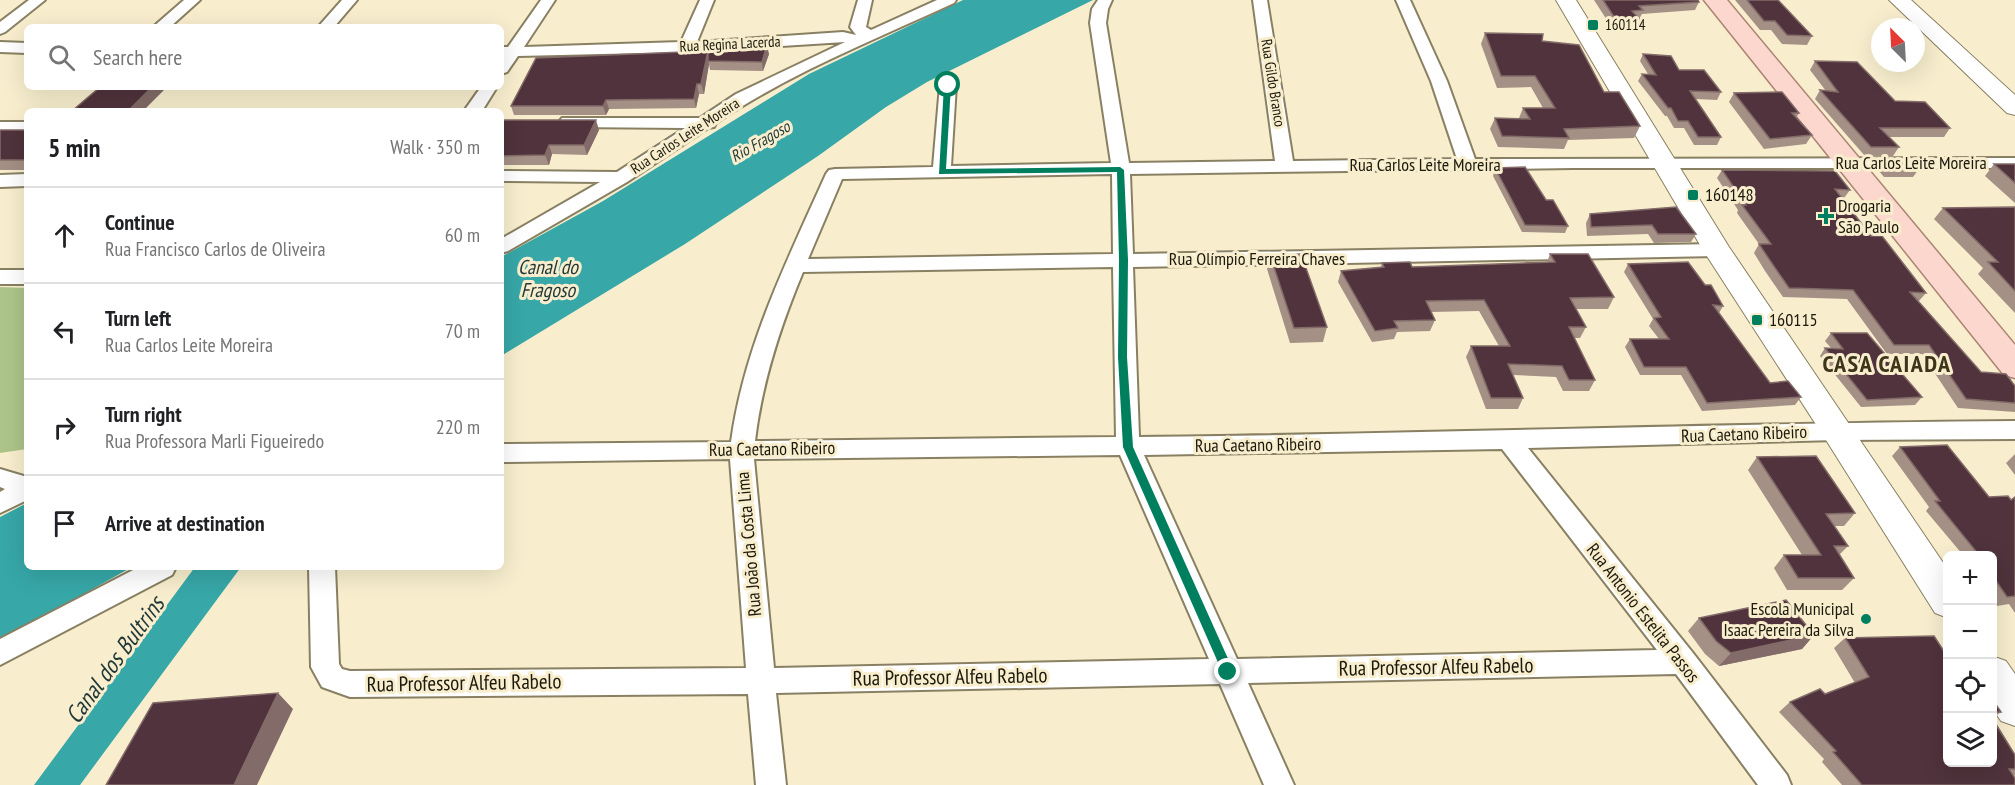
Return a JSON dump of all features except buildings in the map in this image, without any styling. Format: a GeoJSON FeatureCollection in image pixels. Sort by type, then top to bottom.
{"type":"FeatureCollection","features":[{"type":"Feature","properties":{"kind":"main road"},"geometry":{"type":"LineString","coordinates":[[1566,0],[1717,250],[1838,431],[1943,596]]}},
{"type":"Feature","properties":{"kind":"main road"},"geometry":{"type":"LineString","coordinates":[[1715,0],[2015,367]]}},
{"type":"Feature","properties":{"kind":"main road"},"geometry":{"type":"LineString","coordinates":[[1899,0],[2015,108]]}},
{"type":"Feature","properties":{"kind":"main road"},"geometry":{"type":"LineString","coordinates":[[1997,681],[2015,708]]}},
{"type":"Feature","properties":{"kind":"street"},"geometry":{"type":"LineString","coordinates":[[0,29],[38,0]]}},
{"type":"Feature","properties":{"kind":"street"},"geometry":{"type":"LineString","coordinates":[[165,24],[193,0]]}},
{"type":"Feature","properties":{"kind":"street"},"geometry":{"type":"LineString","coordinates":[[329,24],[350,0]]}},
{"type":"Feature","properties":{"kind":"street"},"geometry":{"type":"LineString","coordinates":[[507,52],[548,0]]}},
{"type":"Feature","properties":{"kind":"street"},"geometry":{"type":"LineString","coordinates":[[687,47],[707,0]]}},
{"type":"Feature","properties":{"kind":"street"},"geometry":{"type":"LineString","coordinates":[[865,0],[858,27],[865,39],[949,0]]}},
{"type":"Feature","properties":{"kind":"street"},"geometry":{"type":"LineString","coordinates":[[1105,0],[1100,9],[1098,23],[1120,170],[1124,260],[1123,357],[1128,447],[1279,785]]}},
{"type":"Feature","properties":{"kind":"street","name":"Rua Gildo Branco"},"geometry":{"type":"LineString","coordinates":[[1260,0],[1286,166]]}},
{"type":"Feature","properties":{"kind":"street"},"geometry":{"type":"LineString","coordinates":[[1403,0],[1429,52],[1447,98],[1468,165]]}},
{"type":"Feature","properties":{"kind":"street","name":"Rua Regina Lacerda"},"geometry":{"type":"LineString","coordinates":[[507,52],[687,47],[843,37],[865,39]]}},
{"type":"Feature","properties":{"kind":"street","name":"Rua Carlos Leite Moreira"},"geometry":{"type":"LineString","coordinates":[[504,176],[621,178],[742,99],[865,39]]}},
{"type":"Feature","properties":{"kind":"street"},"geometry":{"type":"LineString","coordinates":[[0,47],[24,48]]}},
{"type":"Feature","properties":{"kind":"street"},"geometry":{"type":"LineString","coordinates":[[942,172],[948,85]]}},
{"type":"Feature","properties":{"kind":"street"},"geometry":{"type":"LineString","coordinates":[[475,108],[487,90]]}},
{"type":"Feature","properties":{"kind":"street"},"geometry":{"type":"LineString","coordinates":[[547,122],[708,123]]}},
{"type":"Feature","properties":{"kind":"street"},"geometry":{"type":"LineString","coordinates":[[0,128],[24,127]]}},
{"type":"Feature","properties":{"kind":"street","name":"Rua Carlos Leite Moreira"},"geometry":{"type":"LineString","coordinates":[[835,174],[1286,166],[2015,163]]}},
{"type":"Feature","properties":{"kind":"street","name":"Rua João da Costa Lima"},"geometry":{"type":"LineString","coordinates":[[771,785],[744,500],[742,450],[747,410],[760,357],[771,325],[835,174]]}},
{"type":"Feature","properties":{"kind":"street"},"geometry":{"type":"LineString","coordinates":[[504,245],[621,178]]}},
{"type":"Feature","properties":{"kind":"street"},"geometry":{"type":"LineString","coordinates":[[0,181],[24,180]]}},
{"type":"Feature","properties":{"kind":"street","name":"Rua Olímpio Ferreira Chaves"},"geometry":{"type":"LineString","coordinates":[[796,266],[1460,257],[1717,250]]}},
{"type":"Feature","properties":{"kind":"street"},"geometry":{"type":"LineString","coordinates":[[0,278],[24,277]]}},
{"type":"Feature","properties":{"kind":"street","name":"Rua Caetano Ribeiro"},"geometry":{"type":"LineString","coordinates":[[504,453],[1128,447],[1509,441],[1838,431],[2015,430]]}},
{"type":"Feature","properties":{"kind":"street","name":"Rua Antonio Estelita Passos"},"geometry":{"type":"LineString","coordinates":[[1509,441],[1776,785]]}},
{"type":"Feature","properties":{"kind":"street"},"geometry":{"type":"LineString","coordinates":[[0,478],[24,487]]}},
{"type":"Feature","properties":{"kind":"street"},"geometry":{"type":"LineString","coordinates":[[0,502],[24,490]]}},
{"type":"Feature","properties":{"kind":"street"},"geometry":{"type":"LineString","coordinates":[[0,654],[157,570]]}},
{"type":"Feature","properties":{"kind":"street","name":"Rua Professor Alfeu Rabelo"},"geometry":{"type":"LineString","coordinates":[[322,570],[323,659],[327,672],[337,682],[350,684],[762,681],[1683,663]]}},
{"type":"Feature","properties":{"kind":"green space"},"geometry":{"type":"Polygon","coordinates":[[[0,287],[24,288],[24,449],[0,453],[0,287]]]}},
{"type":"Feature","properties":{"kind":"water","name":"Canal do Fragoso"},"geometry":{"type":"Polygon","coordinates":[[[963,0],[1093,0],[927,82],[886,107],[818,156],[685,244],[504,354],[504,255],[603,201],[809,74],[963,0]]]}},
{"type":"Feature","properties":{"kind":"water"},"geometry":{"type":"Polygon","coordinates":[[[24,505],[24,570],[127,570],[0,641],[0,517],[24,505]]]}},
{"type":"Feature","properties":{"kind":"water","name":"Canal dos Bultrins"},"geometry":{"type":"Polygon","coordinates":[[[193,570],[239,570],[80,785],[34,785],[193,570]]]}},
{"type":"Feature","properties":{"kind":"place","name":"160114"},"geometry":{"type":"Point","coordinates":[1593,25]}},
{"type":"Feature","properties":{"kind":"place","name":"160148"},"geometry":{"type":"Point","coordinates":[1693,195]}},
{"type":"Feature","properties":{"kind":"place","name":"Drogaria São Paulo"},"geometry":{"type":"Point","coordinates":[1826,216]}},
{"type":"Feature","properties":{"kind":"place","name":"160115"},"geometry":{"type":"Point","coordinates":[1757,320]}},
{"type":"Feature","properties":{"kind":"place","name":"Escola Municipal Isaac Pereira da Silva"},"geometry":{"type":"Point","coordinates":[1866,619]}},
{"type":"Feature","properties":{"kind":"district","name":"CASA CAIADA"},"geometry":{"type":"Point","coordinates":[1887,364]}},
{"type":"Feature","properties":{"kind":"route"},"geometry":{"type":"LineString","coordinates":[[948,85],[942,172],[1120,170],[1124,260],[1124,397],[1128,447],[1228,672]]}},
{"type":"Feature","properties":{"kind":"water label","name":"Rio Fragoso"},"geometry":{"type":"Point","coordinates":[760,141]}}]}
